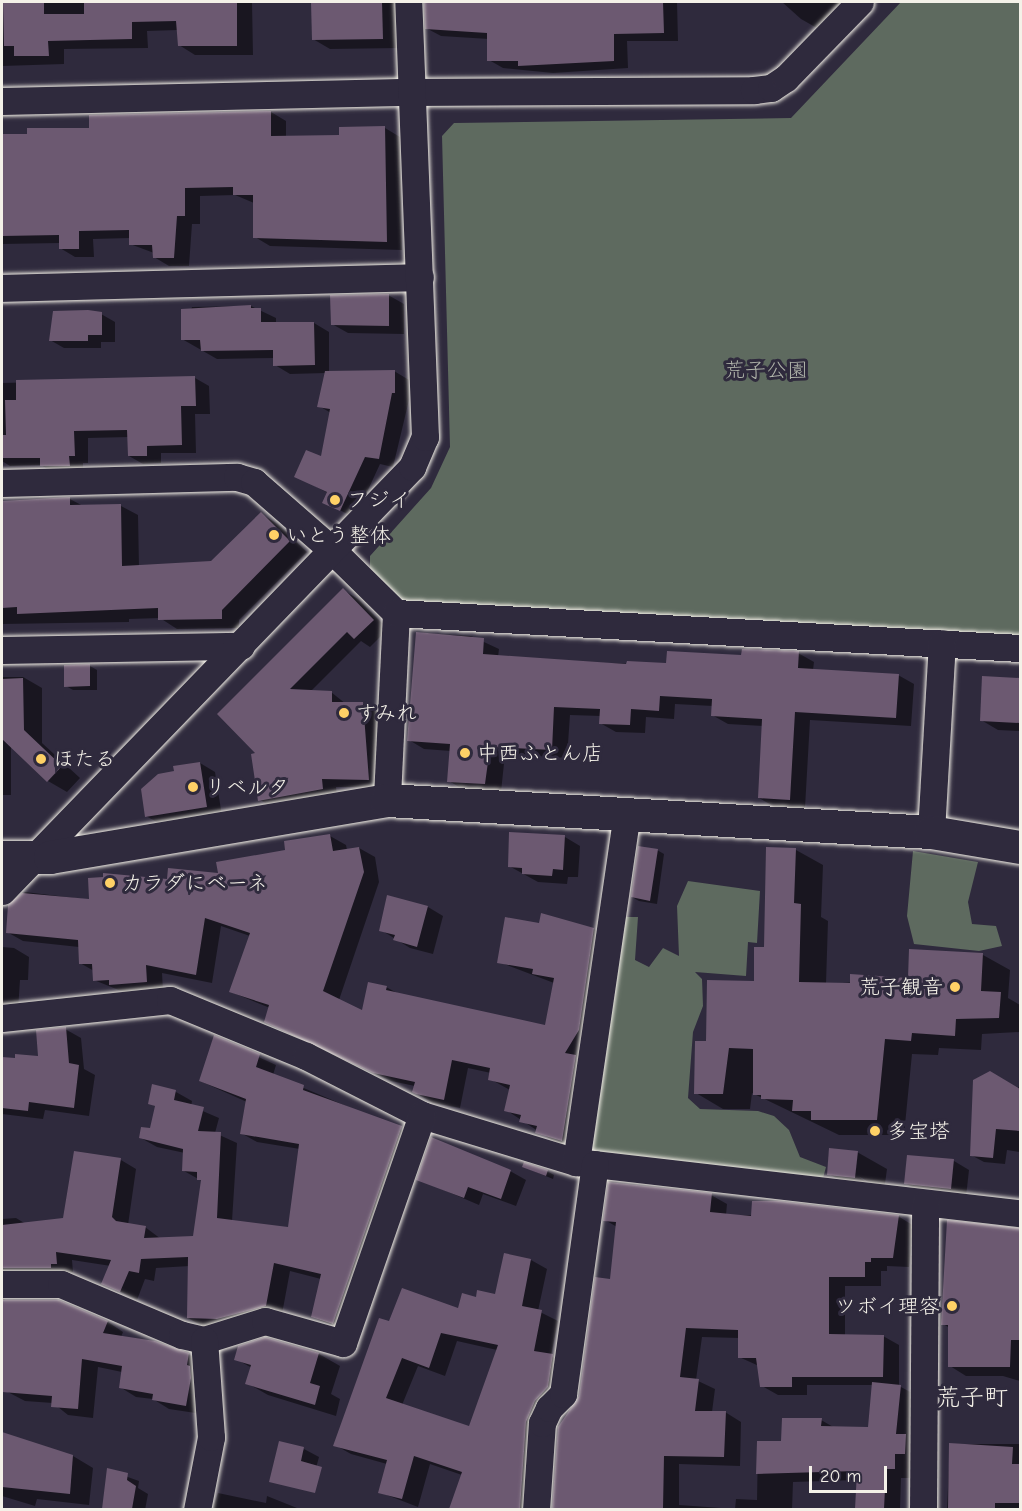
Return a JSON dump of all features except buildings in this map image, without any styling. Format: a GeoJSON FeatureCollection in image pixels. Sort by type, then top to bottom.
{"type":"FeatureCollection","features":[{"type":"Feature","properties":{"kind":"street"},"geometry":{"type":"LineString","coordinates":[[2,891],[17,857],[241,646],[412,467],[425,437],[408,2]]}},
{"type":"Feature","properties":{"kind":"street"},"geometry":{"type":"LineString","coordinates":[[2,101],[411,92],[771,88],[786,78],[860,2]]}},
{"type":"Feature","properties":{"kind":"street"},"geometry":{"type":"LineString","coordinates":[[2,288],[420,277]]}},
{"type":"Feature","properties":{"kind":"street"},"geometry":{"type":"LineString","coordinates":[[2,483],[237,477],[254,482],[333,551],[396,613],[1020,648]]}},
{"type":"Feature","properties":{"kind":"street"},"geometry":{"type":"LineString","coordinates":[[387,800],[396,613]]}},
{"type":"Feature","properties":{"kind":"street"},"geometry":{"type":"LineString","coordinates":[[931,831],[942,643]]}},
{"type":"Feature","properties":{"kind":"street"},"geometry":{"type":"LineString","coordinates":[[2,650],[241,646]]}},
{"type":"Feature","properties":{"kind":"street"},"geometry":{"type":"LineString","coordinates":[[17,857],[387,800],[931,831],[1020,847]]}},
{"type":"Feature","properties":{"kind":"street"},"geometry":{"type":"LineString","coordinates":[[536,1509],[543,1423],[549,1408],[562,1394],[585,1163],[627,814]]}},
{"type":"Feature","properties":{"kind":"street"},"geometry":{"type":"LineString","coordinates":[[2,1018],[170,999],[306,1056],[422,1115],[585,1163],[925,1204],[1020,1213]]}},
{"type":"Feature","properties":{"kind":"street"},"geometry":{"type":"LineString","coordinates":[[2,1284],[61,1284],[182,1335],[204,1340],[265,1321],[342,1343],[422,1115]]}},
{"type":"Feature","properties":{"kind":"street"},"geometry":{"type":"LineString","coordinates":[[923,1509],[925,1204]]}},
{"type":"Feature","properties":{"kind":"street"},"geometry":{"type":"LineString","coordinates":[[197,1509],[211,1437],[204,1340]]}},
{"type":"Feature","properties":{"kind":"green space","name":"荒子公園"},"geometry":{"type":"Polygon","coordinates":[[[901,2],[1020,2],[1020,636],[402,602],[370,576],[370,556],[431,488],[450,447],[442,136],[454,123],[791,118],[901,2]]]}},
{"type":"Feature","properties":{"kind":"green space"},"geometry":{"type":"Polygon","coordinates":[[[913,851],[978,862],[968,902],[972,924],[996,926],[1002,946],[979,951],[914,944],[907,916],[913,851]]]}},
{"type":"Feature","properties":{"kind":"green space"},"geometry":{"type":"Polygon","coordinates":[[[688,881],[760,891],[757,943],[748,942],[746,976],[695,972],[702,979],[703,1006],[693,1032],[688,1098],[700,1109],[758,1111],[774,1116],[789,1130],[800,1157],[826,1167],[822,1182],[587,1151],[622,917],[638,917],[635,960],[649,967],[663,948],[679,956],[677,906],[688,881]]]}},
{"type":"Feature","properties":{"kind":"place","name":"フジイ"},"geometry":{"type":"Point","coordinates":[335,500]}},
{"type":"Feature","properties":{"kind":"place","name":"いとう整体"},"geometry":{"type":"Point","coordinates":[274,535]}},
{"type":"Feature","properties":{"kind":"place","name":"すみれ"},"geometry":{"type":"Point","coordinates":[344,713]}},
{"type":"Feature","properties":{"kind":"place","name":"中西ふとん店"},"geometry":{"type":"Point","coordinates":[465,753]}},
{"type":"Feature","properties":{"kind":"place","name":"ほたる"},"geometry":{"type":"Point","coordinates":[41,759]}},
{"type":"Feature","properties":{"kind":"place","name":"リベルタ"},"geometry":{"type":"Point","coordinates":[193,787]}},
{"type":"Feature","properties":{"kind":"place","name":"カラダにベーネ"},"geometry":{"type":"Point","coordinates":[110,883]}},
{"type":"Feature","properties":{"kind":"place","name":"荒子観音"},"geometry":{"type":"Point","coordinates":[955,987]}},
{"type":"Feature","properties":{"kind":"place","name":"多宝塔"},"geometry":{"type":"Point","coordinates":[875,1131]}},
{"type":"Feature","properties":{"kind":"place","name":"ツボイ理容"},"geometry":{"type":"Point","coordinates":[952,1306]}},
{"type":"Feature","properties":{"kind":"district","name":"荒子町"},"geometry":{"type":"Point","coordinates":[972,1398]}}]}
